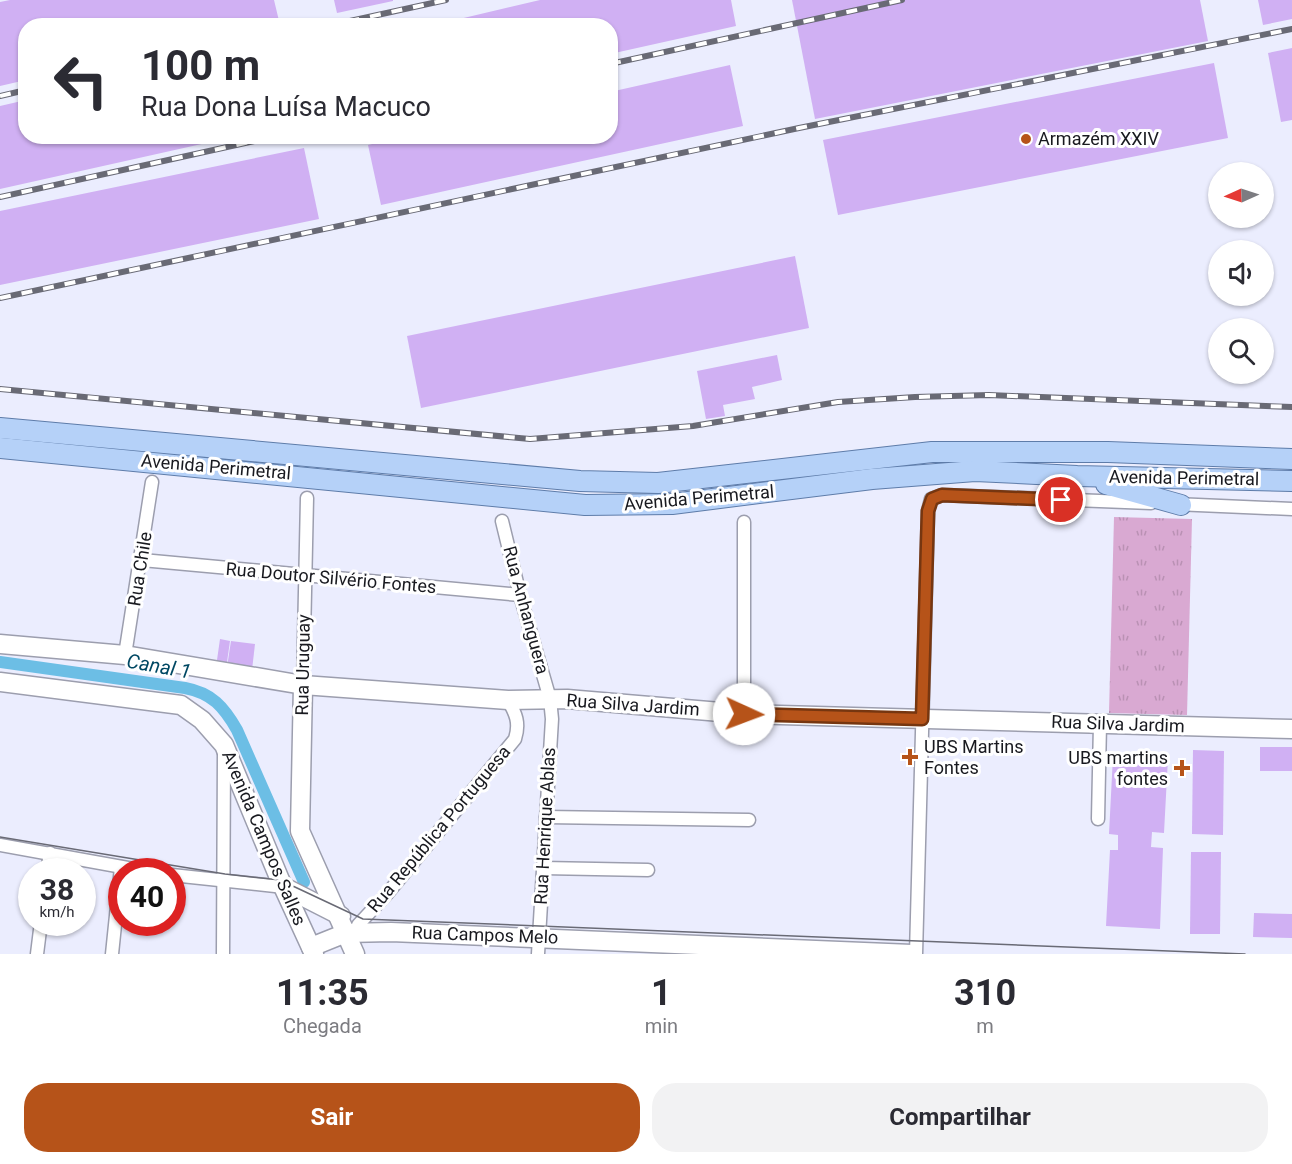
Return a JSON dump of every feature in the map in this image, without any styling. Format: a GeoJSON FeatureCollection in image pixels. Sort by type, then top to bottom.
{"type":"FeatureCollection","features":[{"type":"Feature","properties":{"kind":"main road","name":"Avenida Perimetral"},"geometry":{"type":"LineString","coordinates":[[0,428],[580,481],[658,483],[932,452],[1108,452],[1292,459]]}},
{"type":"Feature","properties":{"kind":"main road","name":"Avenida Perimetral"},"geometry":{"type":"LineString","coordinates":[[0,448],[585,505],[672,504],[872,479],[975,471],[1292,481]]}},
{"type":"Feature","properties":{"kind":"main road"},"geometry":{"type":"LineString","coordinates":[[1077,476],[1181,505]]}},
{"type":"Feature","properties":{"kind":"street","name":"Rua Chile"},"geometry":{"type":"LineString","coordinates":[[126,655],[152,482]]}},
{"type":"Feature","properties":{"kind":"street"},"geometry":{"type":"LineString","coordinates":[[914,954],[928,511],[932,499],[942,495],[1292,508]]}},
{"type":"Feature","properties":{"kind":"street","name":"Rua Uruguay"},"geometry":{"type":"LineString","coordinates":[[300,831],[307,498]]}},
{"type":"Feature","properties":{"kind":"street","name":"Rua Anhanguera"},"geometry":{"type":"LineString","coordinates":[[502,521],[520,595],[550,699]]}},
{"type":"Feature","properties":{"kind":"street"},"geometry":{"type":"LineString","coordinates":[[744,522],[744,714]]}},
{"type":"Feature","properties":{"kind":"street","name":"Rua Doutor Silvério Fontes"},"geometry":{"type":"LineString","coordinates":[[142,560],[520,595]]}},
{"type":"Feature","properties":{"kind":"street","name":"Rua Silva Jardim"},"geometry":{"type":"LineString","coordinates":[[0,644],[126,655],[303,685],[508,699],[550,699],[744,714],[1292,729]]}},
{"type":"Feature","properties":{"kind":"street","name":"Avenida Campos Salles"},"geometry":{"type":"LineString","coordinates":[[0,682],[181,705],[202,720],[224,745],[313,950]]}},
{"type":"Feature","properties":{"kind":"street","name":"Rua República Portuguesa"},"geometry":{"type":"LineString","coordinates":[[358,930],[515,739],[519,724],[508,699]]}},
{"type":"Feature","properties":{"kind":"street","name":"Rua Henrique Ablas"},"geometry":{"type":"LineString","coordinates":[[538,945],[552,719],[550,699]]}},
{"type":"Feature","properties":{"kind":"street"},"geometry":{"type":"LineString","coordinates":[[1098,819],[1100,724]]}},
{"type":"Feature","properties":{"kind":"street"},"geometry":{"type":"LineString","coordinates":[[223,954],[224,745]]}},
{"type":"Feature","properties":{"kind":"street"},"geometry":{"type":"LineString","coordinates":[[546,817],[749,820]]}},
{"type":"Feature","properties":{"kind":"street","name":"Avenida Campos Salles"},"geometry":{"type":"LineString","coordinates":[[300,831],[338,915],[358,930],[355,954]]}},
{"type":"Feature","properties":{"kind":"street"},"geometry":{"type":"LineString","coordinates":[[0,845],[108,864]]}},
{"type":"Feature","properties":{"kind":"street"},"geometry":{"type":"LineString","coordinates":[[49,858],[50,853]]}},
{"type":"Feature","properties":{"kind":"street"},"geometry":{"type":"LineString","coordinates":[[543,868],[648,870]]}},
{"type":"Feature","properties":{"kind":"street"},"geometry":{"type":"LineString","coordinates":[[186,877],[224,883],[284,887],[338,915]]}},
{"type":"Feature","properties":{"kind":"street"},"geometry":{"type":"LineString","coordinates":[[313,950],[358,930]]}},
{"type":"Feature","properties":{"kind":"street","name":"Rua Campos Melo"},"geometry":{"type":"LineString","coordinates":[[358,930],[538,945],[914,954]]}},
{"type":"Feature","properties":{"kind":"street"},"geometry":{"type":"LineString","coordinates":[[38,954],[40,936]]}},
{"type":"Feature","properties":{"kind":"street"},"geometry":{"type":"LineString","coordinates":[[112,954],[114,936]]}},
{"type":"Feature","properties":{"kind":"green space"},"geometry":{"type":"Polygon","coordinates":[[[1114,517],[1192,519],[1187,715],[1109,713],[1114,517]]]}},
{"type":"Feature","properties":{"kind":"building"},"geometry":{"type":"Polygon","coordinates":[[[10,0],[274,0],[278,18],[18,18],[18,82],[0,86],[0,2],[10,0]]]}},
{"type":"Feature","properties":{"kind":"building"},"geometry":{"type":"Polygon","coordinates":[[[334,0],[393,0],[393,1],[337,13],[334,0]]]}},
{"type":"Feature","properties":{"kind":"building"},"geometry":{"type":"Polygon","coordinates":[[[540,0],[731,0],[736,26],[618,52],[618,18],[464,18],[540,0]]]}},
{"type":"Feature","properties":{"kind":"building"},"geometry":{"type":"Polygon","coordinates":[[[792,0],[1200,0],[1208,41],[815,119],[792,0]]]}},
{"type":"Feature","properties":{"kind":"building"},"geometry":{"type":"Polygon","coordinates":[[[1258,0],[1292,0],[1292,19],[1263,25],[1258,0]]]}},
{"type":"Feature","properties":{"kind":"building"},"geometry":{"type":"Polygon","coordinates":[[[1292,48],[1292,120],[1281,122],[1268,53],[1292,48]]]}},
{"type":"Feature","properties":{"kind":"building","name":"Armazém XXIV"},"geometry":{"type":"Polygon","coordinates":[[[1214,63],[1228,138],[838,215],[823,140],[1214,63]]]}},
{"type":"Feature","properties":{"kind":"building"},"geometry":{"type":"Polygon","coordinates":[[[730,65],[743,126],[381,205],[368,145],[618,144],[618,90],[730,65]]]}},
{"type":"Feature","properties":{"kind":"building"},"geometry":{"type":"Polygon","coordinates":[[[18,102],[18,144],[202,144],[0,189],[0,106],[18,102]]]}},
{"type":"Feature","properties":{"kind":"building"},"geometry":{"type":"Polygon","coordinates":[[[304,148],[319,219],[0,285],[0,211],[304,148]]]}},
{"type":"Feature","properties":{"kind":"building"},"geometry":{"type":"Polygon","coordinates":[[[795,256],[809,328],[421,408],[407,336],[795,256]]]}},
{"type":"Feature","properties":{"kind":"building"},"geometry":{"type":"Polygon","coordinates":[[[777,355],[782,380],[752,387],[755,399],[723,405],[725,416],[706,419],[697,371],[777,355]]]}},
{"type":"Feature","properties":{"kind":"building"},"geometry":{"type":"Polygon","coordinates":[[[220,639],[230,641],[226,669],[216,667],[220,639]]]}},
{"type":"Feature","properties":{"kind":"building"},"geometry":{"type":"Polygon","coordinates":[[[231,641],[255,644],[252,670],[227,667],[231,641]]]}},
{"type":"Feature","properties":{"kind":"building"},"geometry":{"type":"Polygon","coordinates":[[[1260,747],[1292,747],[1292,771],[1260,771],[1260,747]]]}},
{"type":"Feature","properties":{"kind":"building"},"geometry":{"type":"Polygon","coordinates":[[[1193,750],[1224,751],[1223,835],[1192,834],[1193,750]]]}},
{"type":"Feature","properties":{"kind":"building"},"geometry":{"type":"Polygon","coordinates":[[[1113,756],[1168,758],[1164,833],[1152,832],[1151,847],[1163,848],[1160,929],[1106,926],[1110,850],[1118,850],[1118,835],[1109,834],[1113,756]]]}},
{"type":"Feature","properties":{"kind":"building"},"geometry":{"type":"Polygon","coordinates":[[[1191,852],[1221,852],[1220,934],[1190,934],[1191,852]]]}},
{"type":"Feature","properties":{"kind":"building"},"geometry":{"type":"Polygon","coordinates":[[[1254,913],[1292,914],[1292,938],[1253,937],[1254,913]]]}},
{"type":"Feature","properties":{"kind":"waterway","name":"Canal 1"},"geometry":{"type":"LineString","coordinates":[[0,662],[185,688],[210,697],[227,714],[237,730],[304,882]]}},
{"type":"Feature","properties":{"kind":"tram line"},"geometry":{"type":"LineString","coordinates":[[0,837],[225,874],[280,880],[363,919],[1245,954]]}},
{"type":"Feature","properties":{"kind":"railway"},"geometry":{"type":"LineString","coordinates":[[364,18],[446,0]]}},
{"type":"Feature","properties":{"kind":"railway"},"geometry":{"type":"LineString","coordinates":[[618,62],[902,0]]}},
{"type":"Feature","properties":{"kind":"railway"},"geometry":{"type":"LineString","coordinates":[[0,298],[799,128],[1292,29]]}},
{"type":"Feature","properties":{"kind":"railway"},"geometry":{"type":"LineString","coordinates":[[0,96],[18,92]]}},
{"type":"Feature","properties":{"kind":"railway"},"geometry":{"type":"LineString","coordinates":[[0,197],[241,144]]}},
{"type":"Feature","properties":{"kind":"railway"},"geometry":{"type":"LineString","coordinates":[[0,389],[530,439],[693,426],[838,402],[915,397],[989,395],[1292,407]]}},
{"type":"Feature","properties":{"kind":"place","name":"Armazém XXIV"},"geometry":{"type":"Point","coordinates":[1026,139]}},
{"type":"Feature","properties":{"kind":"place","name":"UBS Martins Fontes"},"geometry":{"type":"Point","coordinates":[910,757]}},
{"type":"Feature","properties":{"kind":"place","name":"UBS martins fontes"},"geometry":{"type":"Point","coordinates":[1182,768]}},
{"type":"Feature","properties":{"kind":"route"},"geometry":{"type":"LineString","coordinates":[[744,714],[922,719],[928,511],[932,499],[942,495],[1061,500]]}}]}
